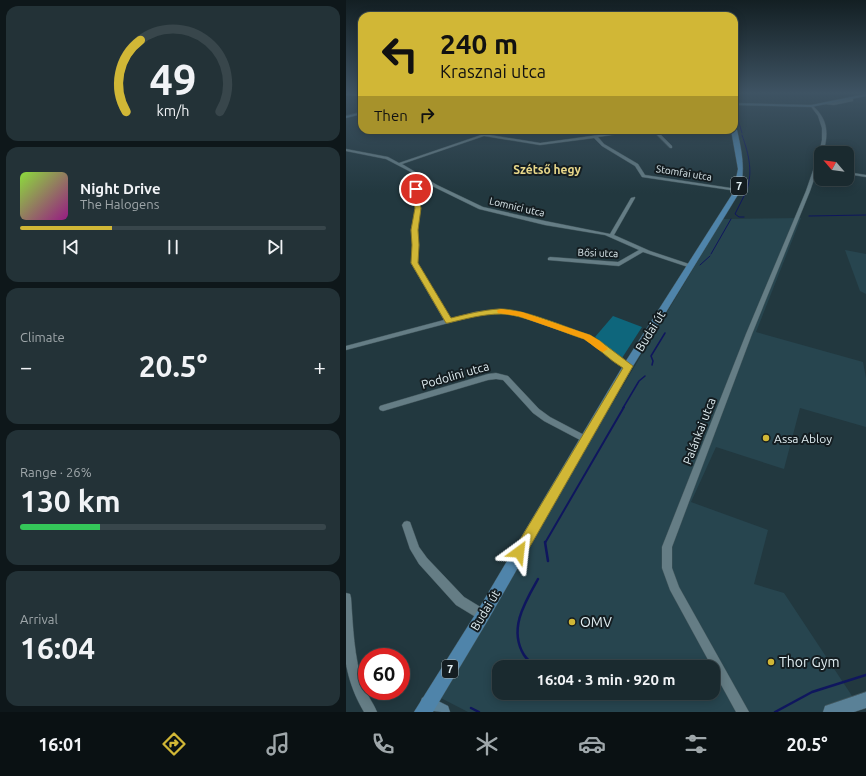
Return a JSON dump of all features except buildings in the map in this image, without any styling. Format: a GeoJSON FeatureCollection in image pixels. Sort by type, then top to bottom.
{"type":"FeatureCollection","features":[{"type":"Feature","properties":{"kind":"main road","name":"Budai út"},"geometry":{"type":"LineString","coordinates":[[431,709],[483,615],[628,366],[737,190],[741,180],[742,165],[735,134]]}},
{"type":"Feature","properties":{"kind":"street","name":"Palánkai utca"},"geometry":{"type":"LineString","coordinates":[[823,126],[826,134],[823,146]]}},
{"type":"Feature","properties":{"kind":"street"},"geometry":{"type":"LineString","coordinates":[[399,164],[484,135],[540,144],[611,134]]}},
{"type":"Feature","properties":{"kind":"street"},"geometry":{"type":"LineString","coordinates":[[658,134],[671,147]]}},
{"type":"Feature","properties":{"kind":"street","name":"Stomfai utca"},"geometry":{"type":"LineString","coordinates":[[595,136],[604,145],[636,165],[644,176],[737,190]]}},
{"type":"Feature","properties":{"kind":"street","name":"Lomnici utca"},"geometry":{"type":"LineString","coordinates":[[346,150],[385,157],[429,182],[484,209],[611,236],[643,250],[690,266]]}},
{"type":"Feature","properties":{"kind":"street"},"geometry":{"type":"LineString","coordinates":[[854,174],[866,176]]}},
{"type":"Feature","properties":{"kind":"street","name":"Palánkai utca"},"geometry":{"type":"LineString","coordinates":[[743,712],[675,590],[667,568],[667,548],[749,334],[814,177]]}},
{"type":"Feature","properties":{"kind":"street"},"geometry":{"type":"LineString","coordinates":[[429,182],[419,186],[414,192],[418,208],[415,224],[416,245],[414,259],[416,266],[448,321]]}},
{"type":"Feature","properties":{"kind":"street"},"geometry":{"type":"LineString","coordinates":[[611,236],[633,198]]}},
{"type":"Feature","properties":{"kind":"street","name":"Bősi utca"},"geometry":{"type":"LineString","coordinates":[[550,259],[619,264],[643,250]]}},
{"type":"Feature","properties":{"kind":"street"},"geometry":{"type":"LineString","coordinates":[[346,348],[475,314],[500,311],[514,312],[587,337],[597,343],[618,361],[628,366]]}},
{"type":"Feature","properties":{"kind":"street","name":"Podolini utca"},"geometry":{"type":"LineString","coordinates":[[383,408],[480,379],[501,376],[509,381],[536,411],[547,419],[585,439]]}},
{"type":"Feature","properties":{"kind":"street"},"geometry":{"type":"LineString","coordinates":[[407,525],[415,549],[423,561],[460,601],[483,615]]}},
{"type":"Feature","properties":{"kind":"street"},"geometry":{"type":"LineString","coordinates":[[346,598],[349,657],[358,690],[365,705],[371,712]]}},
{"type":"Feature","properties":{"kind":"street"},"geometry":{"type":"LineString","coordinates":[[831,712],[866,700]]}},
{"type":"Feature","properties":{"kind":"shaded area"},"geometry":{"type":"Polygon","coordinates":[[[801,218],[756,332],[863,362],[866,378],[866,427],[800,408],[784,469],[716,447],[691,502],[768,530],[754,584],[784,593],[860,708],[840,712],[468,712],[437,696],[723,219],[801,218]]]}},
{"type":"Feature","properties":{"kind":"shaded area"},"geometry":{"type":"Polygon","coordinates":[[[845,250],[866,254],[866,294],[860,291],[845,250]]]}},
{"type":"Feature","properties":{"kind":"shaded area"},"geometry":{"type":"Polygon","coordinates":[[[613,316],[642,327],[620,359],[595,337],[613,316]]]}},
{"type":"Feature","properties":{"kind":"waterway"},"geometry":{"type":"LineString","coordinates":[[740,126],[742,133]]}},
{"type":"Feature","properties":{"kind":"waterway"},"geometry":{"type":"LineString","coordinates":[[742,135],[747,150],[750,172],[748,187],[735,214],[739,217],[744,217]]}},
{"type":"Feature","properties":{"kind":"waterway"},"geometry":{"type":"LineString","coordinates":[[809,216],[866,215]]}},
{"type":"Feature","properties":{"kind":"waterway"},"geometry":{"type":"LineString","coordinates":[[711,254],[731,219]]}},
{"type":"Feature","properties":{"kind":"waterway"},"geometry":{"type":"LineString","coordinates":[[700,265],[710,256]]}},
{"type":"Feature","properties":{"kind":"waterway"},"geometry":{"type":"LineString","coordinates":[[652,365],[653,361],[651,356],[665,333]]}},
{"type":"Feature","properties":{"kind":"waterway"},"geometry":{"type":"LineString","coordinates":[[623,408],[639,381],[645,376]]}},
{"type":"Feature","properties":{"kind":"waterway"},"geometry":{"type":"LineString","coordinates":[[545,543],[624,407]]}},
{"type":"Feature","properties":{"kind":"waterway"},"geometry":{"type":"LineString","coordinates":[[545,543],[548,561]]}},
{"type":"Feature","properties":{"kind":"waterway"},"geometry":{"type":"LineString","coordinates":[[529,660],[524,655],[519,645],[518,626],[524,606],[538,579]]}},
{"type":"Feature","properties":{"kind":"waterway"},"geometry":{"type":"LineString","coordinates":[[775,712],[812,692],[866,675]]}},
{"type":"Feature","properties":{"kind":"waterway"},"geometry":{"type":"LineString","coordinates":[[471,708],[479,712]]}},
{"type":"Feature","properties":{"kind":"slow traffic"},"geometry":{"type":"LineString","coordinates":[[501,311],[514,312],[587,337],[603,349]]}},
{"type":"Feature","properties":{"kind":"place","name":"Assa Abloy"},"geometry":{"type":"Point","coordinates":[766,438]}},
{"type":"Feature","properties":{"kind":"place","name":"OMV"},"geometry":{"type":"Point","coordinates":[572,622]}},
{"type":"Feature","properties":{"kind":"place","name":"Thor Gym"},"geometry":{"type":"Point","coordinates":[771,662]}},
{"type":"Feature","properties":{"kind":"district","name":"Szétső hegy"},"geometry":{"type":"Point","coordinates":[547,169]}},
{"type":"Feature","properties":{"kind":"route"},"geometry":{"type":"LineString","coordinates":[[416,189],[414,196],[418,208],[414,230],[416,245],[414,263],[448,321],[475,314],[500,311],[514,312],[587,337],[597,343],[618,361],[628,366],[519,552]]}}]}
